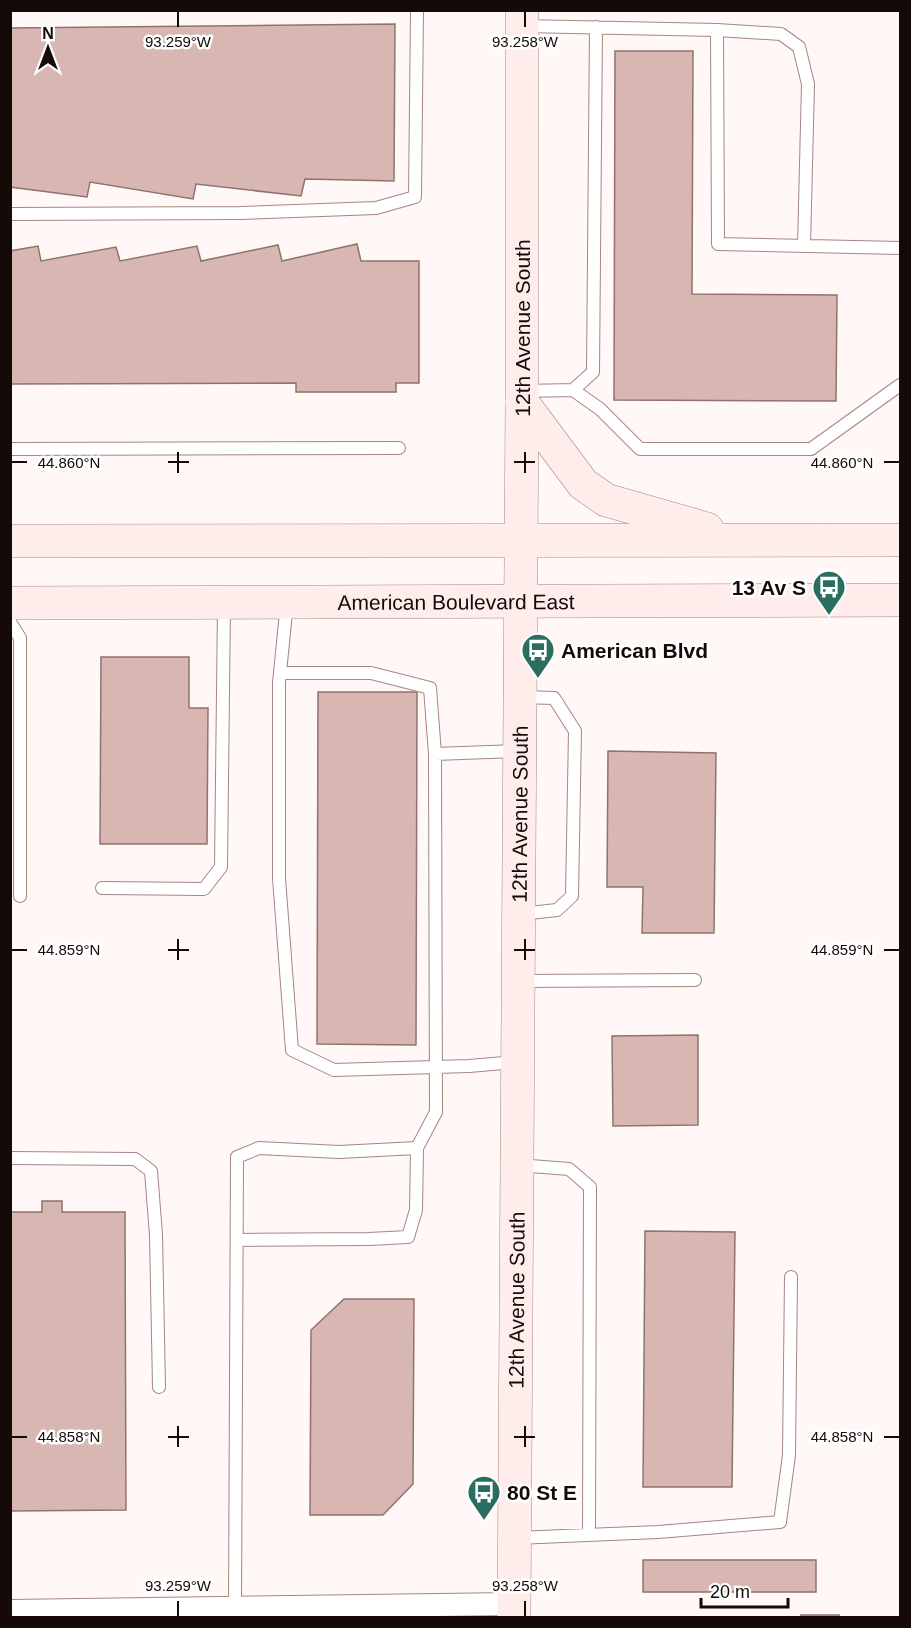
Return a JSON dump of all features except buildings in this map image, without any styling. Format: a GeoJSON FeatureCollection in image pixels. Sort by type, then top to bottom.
{"type":"FeatureCollection","features":[{"type":"Feature","properties":{"kind":"main road","name":"12th Avenue South"},"geometry":{"type":"LineString","coordinates":[[514,1611],[522,397],[522,18]]}},
{"type":"Feature","properties":{"kind":"main road"},"geometry":{"type":"LineString","coordinates":[[522,397],[583,484],[606,500],[749,541]]}},
{"type":"Feature","properties":{"kind":"main road"},"geometry":{"type":"LineString","coordinates":[[10,541],[900,540]]}},
{"type":"Feature","properties":{"kind":"main road","name":"American Boulevard East"},"geometry":{"type":"LineString","coordinates":[[10,603],[900,600]]}},
{"type":"Feature","properties":{"kind":"street"},"geometry":{"type":"LineString","coordinates":[[10,1611],[235,1609],[514,1611]]}},
{"type":"Feature","properties":{"kind":"lane"},"geometry":{"type":"LineString","coordinates":[[10,214],[240,213],[376,208],[415,197],[417,10]]}},
{"type":"Feature","properties":{"kind":"lane"},"geometry":{"type":"LineString","coordinates":[[522,18],[596,27],[781,34],[799,47],[808,84],[804,246]]}},
{"type":"Feature","properties":{"kind":"lane"},"geometry":{"type":"LineString","coordinates":[[522,397],[573,390],[593,372],[596,27]]}},
{"type":"Feature","properties":{"kind":"lane"},"geometry":{"type":"LineString","coordinates":[[717,30],[718,244],[900,248]]}},
{"type":"Feature","properties":{"kind":"lane"},"geometry":{"type":"LineString","coordinates":[[573,390],[600,409],[640,449],[811,449],[900,385]]}},
{"type":"Feature","properties":{"kind":"lane"},"geometry":{"type":"LineString","coordinates":[[10,449],[399,448]]}},
{"type":"Feature","properties":{"kind":"lane"},"geometry":{"type":"LineString","coordinates":[[102,888],[204,889],[221,867],[224,602]]}},
{"type":"Feature","properties":{"kind":"lane"},"geometry":{"type":"LineString","coordinates":[[288,602],[280,673],[279,878],[292,1050],[334,1070],[518,1062]]}},
{"type":"Feature","properties":{"kind":"lane"},"geometry":{"type":"LineString","coordinates":[[10,622],[20,638],[20,896]]}},
{"type":"Feature","properties":{"kind":"lane"},"geometry":{"type":"LineString","coordinates":[[237,1240],[408,1237],[416,1210],[417,1148],[436,1112],[435,754],[430,688],[371,673],[280,673]]}},
{"type":"Feature","properties":{"kind":"lane"},"geometry":{"type":"LineString","coordinates":[[519,914],[557,910],[572,896],[575,731],[554,698],[520,697]]}},
{"type":"Feature","properties":{"kind":"lane"},"geometry":{"type":"LineString","coordinates":[[435,754],[520,751]]}},
{"type":"Feature","properties":{"kind":"lane"},"geometry":{"type":"LineString","coordinates":[[518,981],[695,980]]}},
{"type":"Feature","properties":{"kind":"lane"},"geometry":{"type":"LineString","coordinates":[[235,1609],[237,1157],[260,1148],[339,1152],[417,1148]]}},
{"type":"Feature","properties":{"kind":"lane"},"geometry":{"type":"LineString","coordinates":[[10,1158],[135,1159],[151,1171],[156,1235],[159,1387]]}},
{"type":"Feature","properties":{"kind":"lane"},"geometry":{"type":"LineString","coordinates":[[517,1165],[569,1169],[590,1187],[589,1535]]}},
{"type":"Feature","properties":{"kind":"lane"},"geometry":{"type":"LineString","coordinates":[[515,1538],[658,1532],[780,1522],[789,1455],[791,1277]]}},
{"type":"Feature","properties":{"kind":"place","name":"13 Av S"},"geometry":{"type":"Point","coordinates":[829,616]}},
{"type":"Feature","properties":{"kind":"place","name":"American Blvd"},"geometry":{"type":"Point","coordinates":[538,679]}},
{"type":"Feature","properties":{"kind":"place","name":"80 St E"},"geometry":{"type":"Point","coordinates":[484,1521]}}]}
